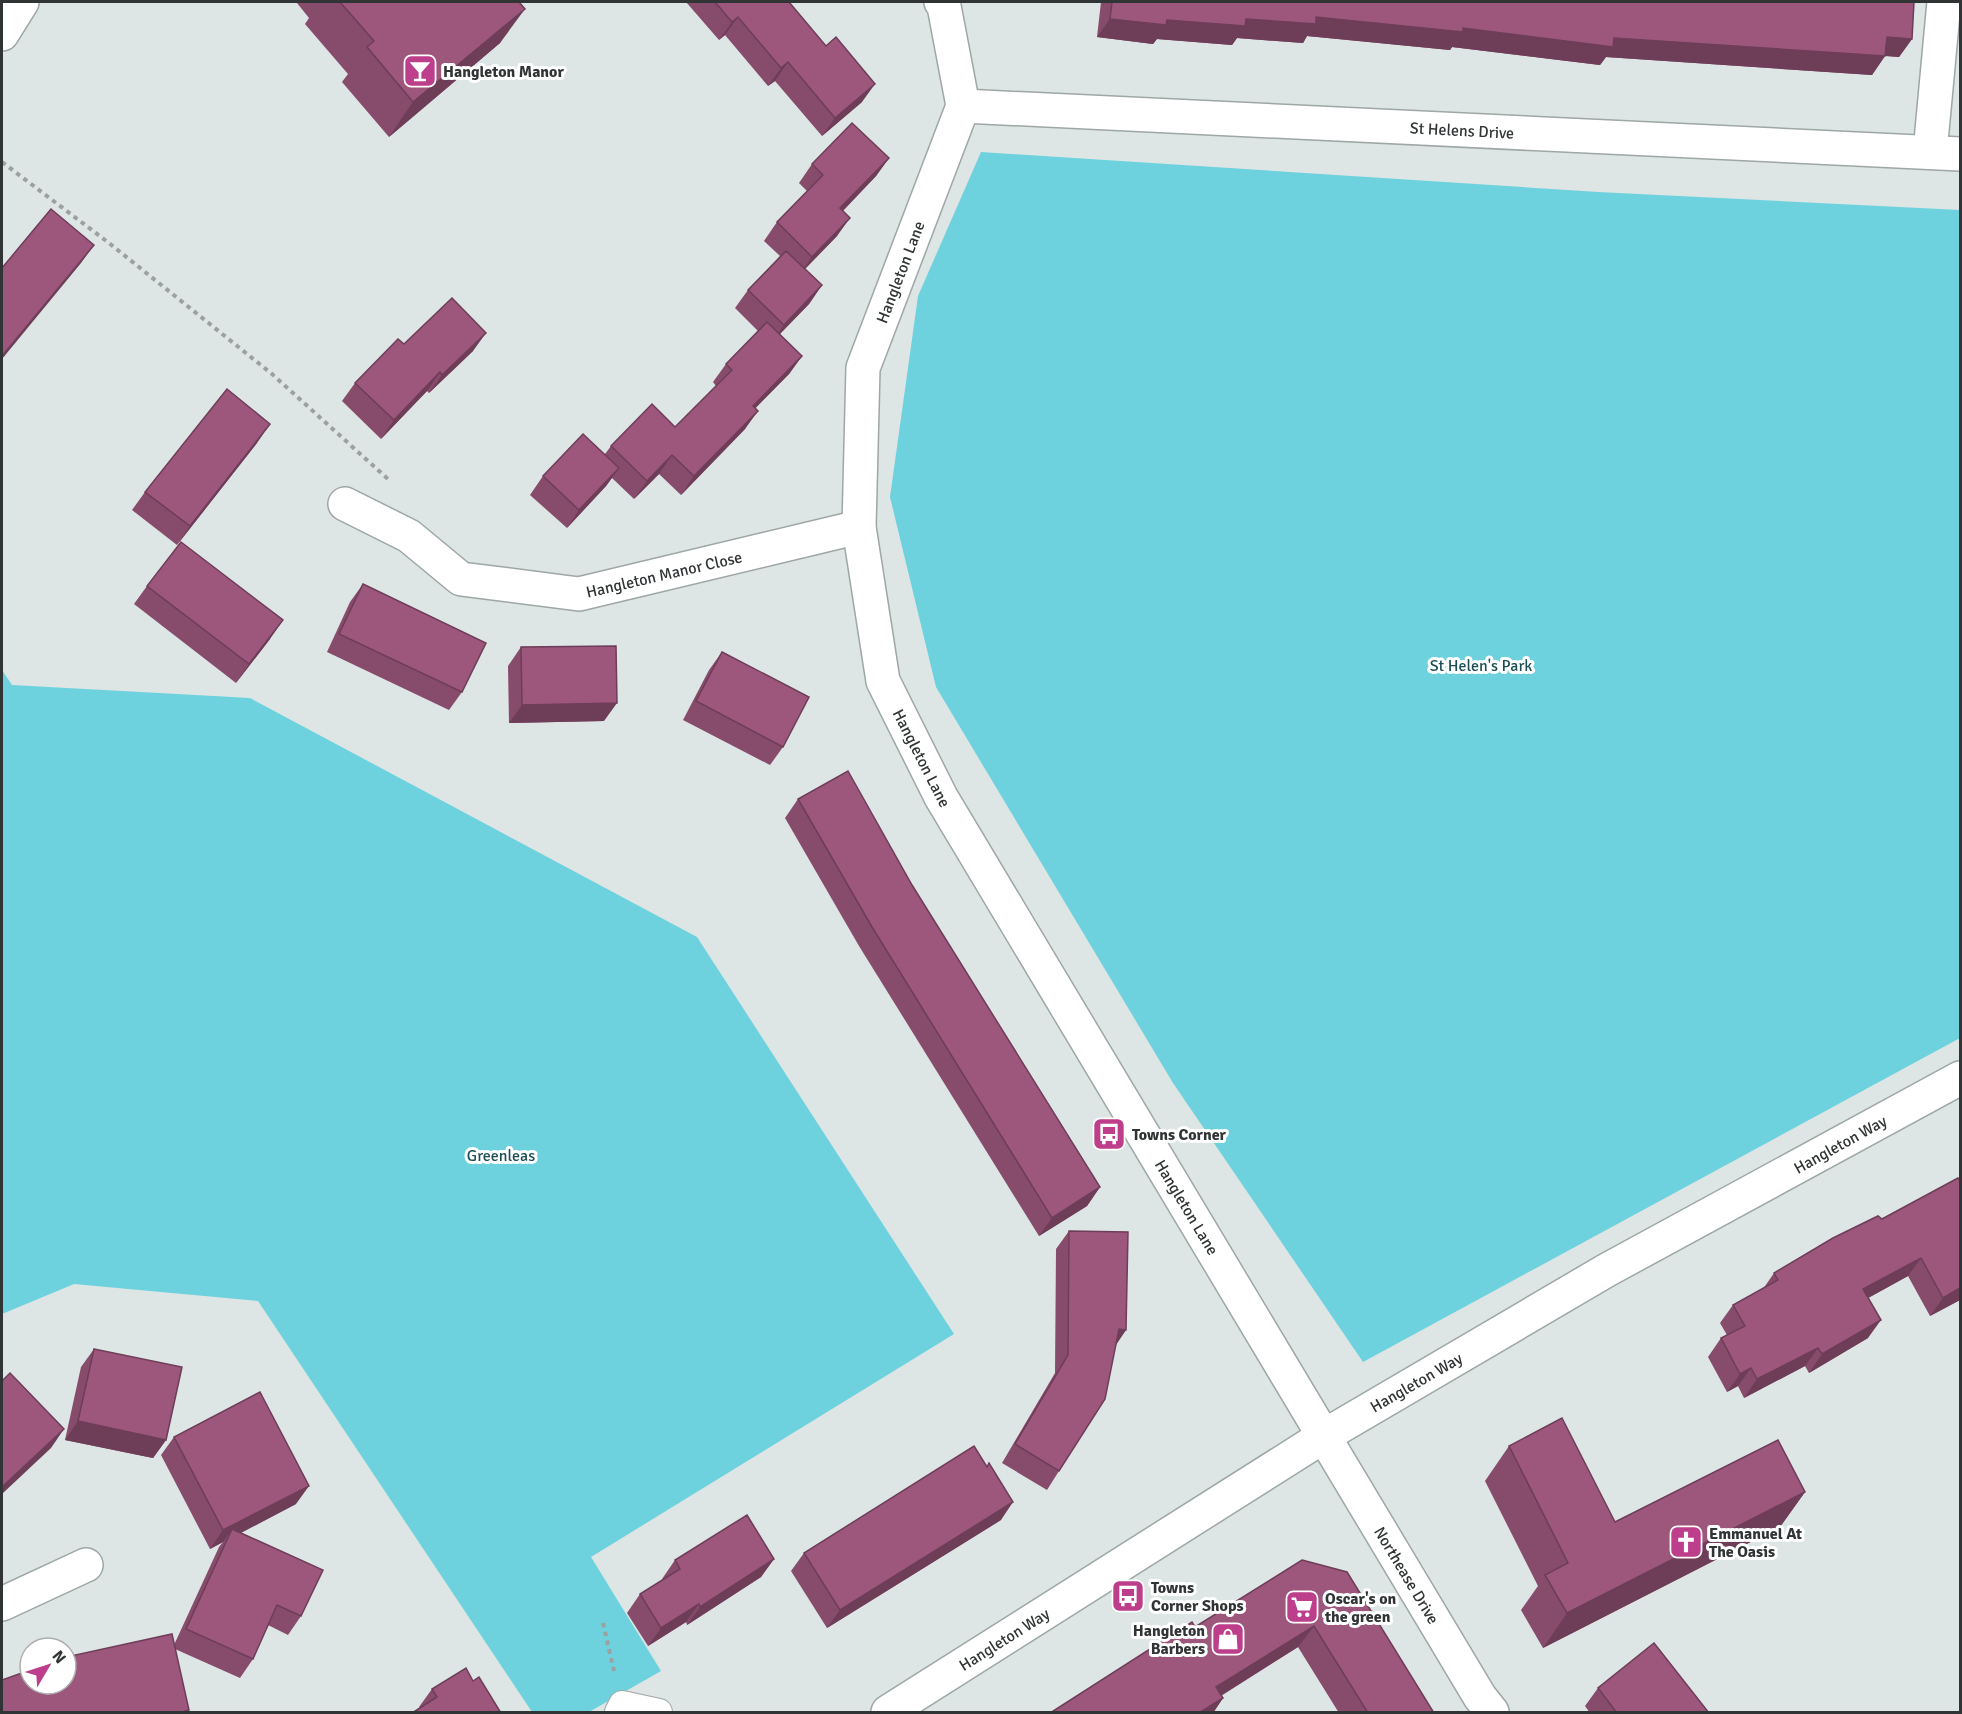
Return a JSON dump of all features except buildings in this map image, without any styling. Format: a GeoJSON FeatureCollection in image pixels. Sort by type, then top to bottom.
{"type":"FeatureCollection","features":[{"type":"Feature","properties":{"kind":"street"},"geometry":{"type":"LineString","coordinates":[[2,33],[22,2]]}},
{"type":"Feature","properties":{"kind":"street"},"geometry":{"type":"LineString","coordinates":[[941,2],[944,6],[963,106]]}},
{"type":"Feature","properties":{"kind":"street"},"geometry":{"type":"LineString","coordinates":[[1944,2],[1945,153]]}},
{"type":"Feature","properties":{"kind":"street","name":"St Helens Drive"},"geometry":{"type":"LineString","coordinates":[[963,106],[1945,153]]}},
{"type":"Feature","properties":{"kind":"street","name":"Hangleton Lane"},"geometry":{"type":"LineString","coordinates":[[963,106],[863,368],[859,528],[883,681],[940,797],[1324,1436]]}},
{"type":"Feature","properties":{"kind":"street","name":"Hangleton Manor Close"},"geometry":{"type":"LineString","coordinates":[[345,504],[409,536],[460,579],[579,594],[859,528]]}},
{"type":"Feature","properties":{"kind":"street","name":"Hangleton Way"},"geometry":{"type":"LineString","coordinates":[[888,1713],[1324,1436],[1608,1270],[1960,1078]]}},
{"type":"Feature","properties":{"kind":"street","name":"Northease Drive"},"geometry":{"type":"LineString","coordinates":[[1324,1436],[1479,1697],[1492,1713]]}},
{"type":"Feature","properties":{"kind":"street"},"geometry":{"type":"LineString","coordinates":[[2,1604],[86,1565]]}},
{"type":"Feature","properties":{"kind":"lane"},"geometry":{"type":"LineString","coordinates":[[620,1708],[659,1713]]}},
{"type":"Feature","properties":{"kind":"path"},"geometry":{"type":"LineString","coordinates":[[2,162],[110,243],[272,374],[404,494],[409,536]]}},
{"type":"Feature","properties":{"kind":"path"},"geometry":{"type":"LineString","coordinates":[[603,1623],[620,1708]]}},
{"type":"Feature","properties":{"kind":"green space","name":"St Helen's Park"},"geometry":{"type":"Polygon","coordinates":[[[981,152],[1598,192],[1960,210],[1960,1038],[1363,1362],[1173,1083],[936,687],[890,497],[918,296],[981,152]]]}},
{"type":"Feature","properties":{"kind":"green space","name":"Greenleas"},"geometry":{"type":"Polygon","coordinates":[[[2,670],[12,685],[250,698],[697,937],[954,1334],[591,1557],[661,1671],[589,1712],[532,1712],[258,1301],[74,1284],[2,1314],[2,670]]]}},
{"type":"Feature","properties":{"kind":"place","name":"Hangleton Manor"},"geometry":{"type":"Point","coordinates":[420,71]}},
{"type":"Feature","properties":{"kind":"place","name":"Towns Corner"},"geometry":{"type":"Point","coordinates":[1109,1134]}},
{"type":"Feature","properties":{"kind":"place","name":"Emmanuel At The Oasis"},"geometry":{"type":"Point","coordinates":[1686,1542]}},
{"type":"Feature","properties":{"kind":"place","name":"Towns Corner Shops"},"geometry":{"type":"Point","coordinates":[1128,1596]}},
{"type":"Feature","properties":{"kind":"place","name":"Oscar's on the green"},"geometry":{"type":"Point","coordinates":[1302,1607]}},
{"type":"Feature","properties":{"kind":"place","name":"Hangleton Barbers"},"geometry":{"type":"Point","coordinates":[1228,1639]}}]}
